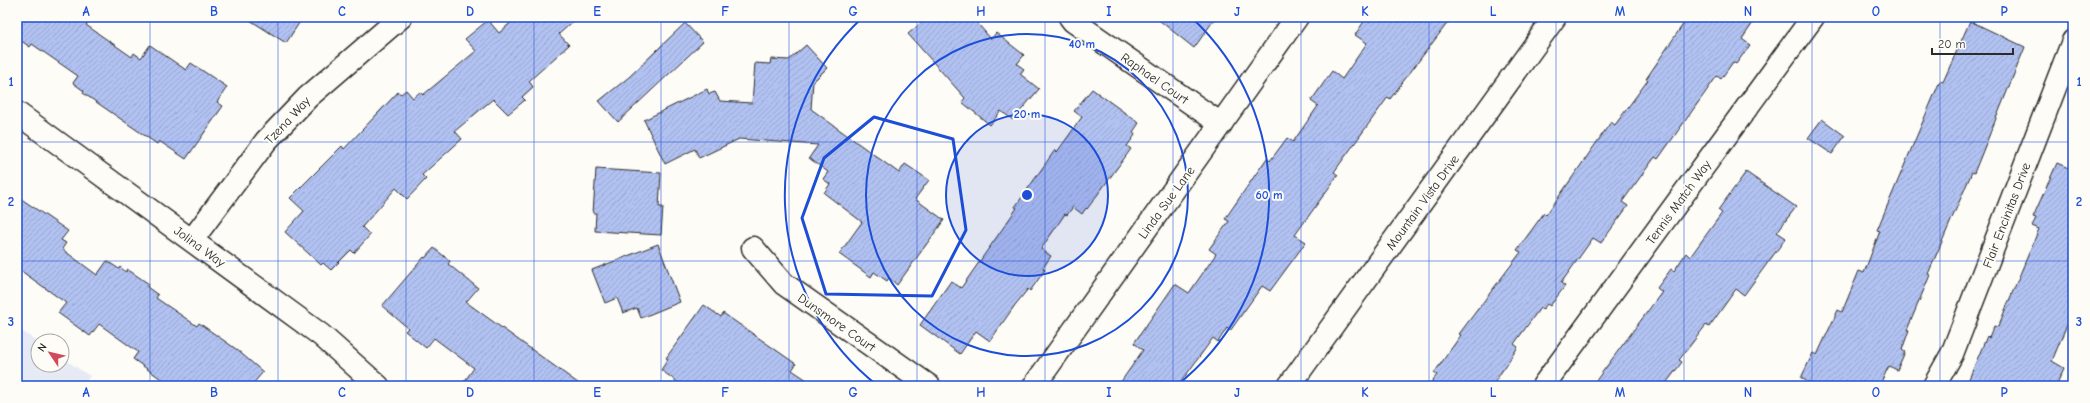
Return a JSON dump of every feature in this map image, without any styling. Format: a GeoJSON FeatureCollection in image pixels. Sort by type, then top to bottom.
{"type":"FeatureCollection","features":[{"type":"Feature","properties":{"kind":"street","name":"Tzena Way"},"geometry":{"type":"LineString","coordinates":[[192,240],[266,141],[308,97],[401,17]]}},
{"type":"Feature","properties":{"kind":"street","name":"Raphael Court"},"geometry":{"type":"LineString","coordinates":[[1070,17],[1073,21],[1221,124]]}},
{"type":"Feature","properties":{"kind":"street","name":"Linda Sue Lane"},"geometry":{"type":"LineString","coordinates":[[1034,386],[1297,17]]}},
{"type":"Feature","properties":{"kind":"street","name":"Mountain Vista Drive"},"geometry":{"type":"LineString","coordinates":[[1289,386],[1555,17]]}},
{"type":"Feature","properties":{"kind":"street","name":"Tennis Match Way"},"geometry":{"type":"LineString","coordinates":[[1543,386],[1813,17]]}},
{"type":"Feature","properties":{"kind":"street","name":"Flair Encinitas Drive"},"geometry":{"type":"LineString","coordinates":[[1934,386],[1952,354],[2073,41]]}},
{"type":"Feature","properties":{"kind":"street","name":"Jolina Way"},"geometry":{"type":"LineString","coordinates":[[17,113],[321,335],[378,386]]}},
{"type":"Feature","properties":{"kind":"street","name":"Dunsmore Court"},"geometry":{"type":"LineString","coordinates":[[754,248],[784,284],[929,386]]}},
{"type":"Feature","properties":{"kind":"highlighted area"},"geometry":{"type":"Polygon","coordinates":[[[874,117],[953,139],[966,230],[932,296],[826,294],[802,218],[824,158],[874,117]]]}},
{"type":"Feature","properties":{"kind":"shaded area"},"geometry":{"type":"Polygon","coordinates":[[[17,328],[30,337],[30,373],[70,373],[70,363],[90,376],[83,386],[17,386],[17,328]]]}},
{"type":"Feature","properties":{"kind":"building"},"geometry":{"type":"Polygon","coordinates":[[[17,17],[92,17],[86,25],[132,57],[134,53],[141,58],[150,45],[186,70],[191,63],[227,87],[217,102],[223,106],[186,159],[159,141],[157,144],[83,93],[84,91],[73,83],[78,76],[32,44],[30,47],[17,38],[17,17]]]}},
{"type":"Feature","properties":{"kind":"building"},"geometry":{"type":"Polygon","coordinates":[[[245,17],[303,17],[286,43],[245,17]]]}},
{"type":"Feature","properties":{"kind":"building"},"geometry":{"type":"Polygon","coordinates":[[[517,17],[578,17],[559,34],[569,45],[529,81],[533,87],[522,97],[525,100],[508,114],[493,99],[455,131],[462,139],[422,175],[426,179],[407,199],[396,188],[362,227],[370,235],[354,253],[351,250],[331,270],[323,263],[321,265],[285,232],[304,211],[290,198],[342,146],[344,149],[398,92],[401,94],[406,90],[413,98],[420,92],[423,95],[476,51],[465,39],[488,20],[499,33],[517,17]]]}},
{"type":"Feature","properties":{"kind":"building"},"geometry":{"type":"Polygon","coordinates":[[[928,17],[972,17],[991,39],[996,33],[1024,55],[1017,64],[1024,69],[1020,74],[1039,89],[1013,120],[1001,111],[990,125],[962,102],[965,98],[908,34],[928,17]]]}},
{"type":"Feature","properties":{"kind":"building"},"geometry":{"type":"Polygon","coordinates":[[[1155,17],[1216,17],[1194,48],[1155,17]]]}},
{"type":"Feature","properties":{"kind":"building"},"geometry":{"type":"Polygon","coordinates":[[[1367,17],[1452,17],[1390,99],[1388,97],[1334,172],[1338,175],[1295,235],[1306,242],[1270,291],[1262,286],[1230,331],[1227,328],[1218,342],[1213,338],[1178,386],[1118,386],[1143,350],[1134,343],[1175,284],[1189,293],[1216,254],[1209,249],[1229,221],[1225,219],[1267,158],[1270,161],[1287,138],[1293,142],[1318,106],[1311,101],[1332,71],[1342,79],[1367,43],[1355,35],[1367,17]]]}},
{"type":"Feature","properties":{"kind":"building"},"geometry":{"type":"Polygon","coordinates":[[[1688,17],[1757,17],[1742,39],[1750,45],[1736,64],[1733,62],[1721,79],[1717,76],[1658,159],[1655,157],[1622,202],[1628,206],[1601,243],[1593,238],[1561,283],[1565,286],[1550,306],[1547,304],[1543,309],[1540,308],[1514,344],[1518,347],[1492,386],[1428,386],[1437,375],[1434,373],[1461,335],[1459,334],[1521,252],[1517,250],[1544,213],[1546,215],[1611,122],[1615,125],[1648,80],[1646,79],[1688,17]]]}},
{"type":"Feature","properties":{"kind":"building"},"geometry":{"type":"Polygon","coordinates":[[[1970,21],[2025,47],[1974,173],[1972,172],[1928,274],[1930,275],[1907,330],[1909,330],[1902,350],[1905,352],[1897,370],[1889,366],[1879,386],[1815,386],[1801,378],[1813,353],[1817,355],[1838,310],[1842,312],[1859,271],[1864,273],[1880,231],[1877,230],[1940,81],[1943,82],[1970,21]]]}},
{"type":"Feature","properties":{"kind":"building"},"geometry":{"type":"Polygon","coordinates":[[[685,23],[703,42],[618,122],[599,101],[629,77],[685,23]]]}},
{"type":"Feature","properties":{"kind":"building"},"geometry":{"type":"Polygon","coordinates":[[[806,45],[827,68],[813,82],[811,109],[899,173],[905,164],[929,180],[915,199],[944,220],[897,285],[889,278],[887,281],[874,272],[871,277],[839,254],[862,222],[824,193],[830,184],[823,179],[828,172],[809,158],[818,145],[739,139],[699,158],[695,149],[665,164],[644,120],[707,89],[709,94],[715,92],[720,101],[752,103],[755,63],[770,64],[771,59],[789,60],[806,45]]]}},
{"type":"Feature","properties":{"kind":"building"},"geometry":{"type":"Polygon","coordinates":[[[1092,89],[1139,123],[1133,132],[1135,135],[1127,146],[1131,149],[1082,214],[1073,207],[1067,215],[1065,214],[1041,249],[1051,256],[1043,268],[1045,270],[1030,291],[1028,289],[1015,305],[990,341],[976,331],[960,354],[920,325],[951,281],[961,288],[1017,208],[1015,207],[1055,150],[1057,152],[1082,117],[1074,111],[1092,89]]]}},
{"type":"Feature","properties":{"kind":"building"},"geometry":{"type":"Polygon","coordinates":[[[1822,119],[1845,136],[1832,154],[1808,138],[1822,119]]]}},
{"type":"Feature","properties":{"kind":"building"},"geometry":{"type":"Polygon","coordinates":[[[2057,163],[2073,170],[2073,310],[2052,361],[2064,368],[2056,386],[1966,386],[1987,336],[1989,338],[1994,326],[1998,327],[2039,229],[2032,226],[2036,218],[2033,217],[2057,163]]]}},
{"type":"Feature","properties":{"kind":"building"},"geometry":{"type":"Polygon","coordinates":[[[596,169],[661,173],[659,207],[663,207],[661,235],[595,231],[596,213],[593,213],[596,169]]]}},
{"type":"Feature","properties":{"kind":"building"},"geometry":{"type":"Polygon","coordinates":[[[1746,172],[1796,207],[1777,232],[1786,238],[1744,295],[1736,289],[1709,327],[1706,325],[1679,360],[1682,362],[1664,386],[1592,386],[1662,292],[1657,288],[1671,269],[1674,271],[1686,253],[1690,257],[1722,213],[1718,210],[1746,172]]]}},
{"type":"Feature","properties":{"kind":"building"},"geometry":{"type":"Polygon","coordinates":[[[17,196],[68,231],[61,240],[66,243],[62,249],[97,275],[107,261],[119,269],[120,267],[126,272],[127,269],[149,284],[147,287],[158,295],[156,298],[197,326],[199,323],[236,349],[263,372],[251,386],[171,386],[133,359],[138,352],[99,324],[90,336],[58,313],[66,303],[17,268],[17,196]]]}},
{"type":"Feature","properties":{"kind":"building"},"geometry":{"type":"Polygon","coordinates":[[[658,244],[680,302],[641,318],[637,308],[623,313],[617,298],[605,303],[592,270],[658,244]]]}},
{"type":"Feature","properties":{"kind":"building"},"geometry":{"type":"Polygon","coordinates":[[[434,248],[450,261],[448,264],[478,288],[466,302],[582,386],[461,386],[474,368],[434,338],[426,348],[405,331],[408,328],[382,306],[424,257],[425,258],[434,248]]]}},
{"type":"Feature","properties":{"kind":"building"},"geometry":{"type":"Polygon","coordinates":[[[704,305],[721,317],[723,313],[796,364],[792,370],[816,386],[683,386],[661,370],[668,359],[666,358],[704,305]]]}}]}
